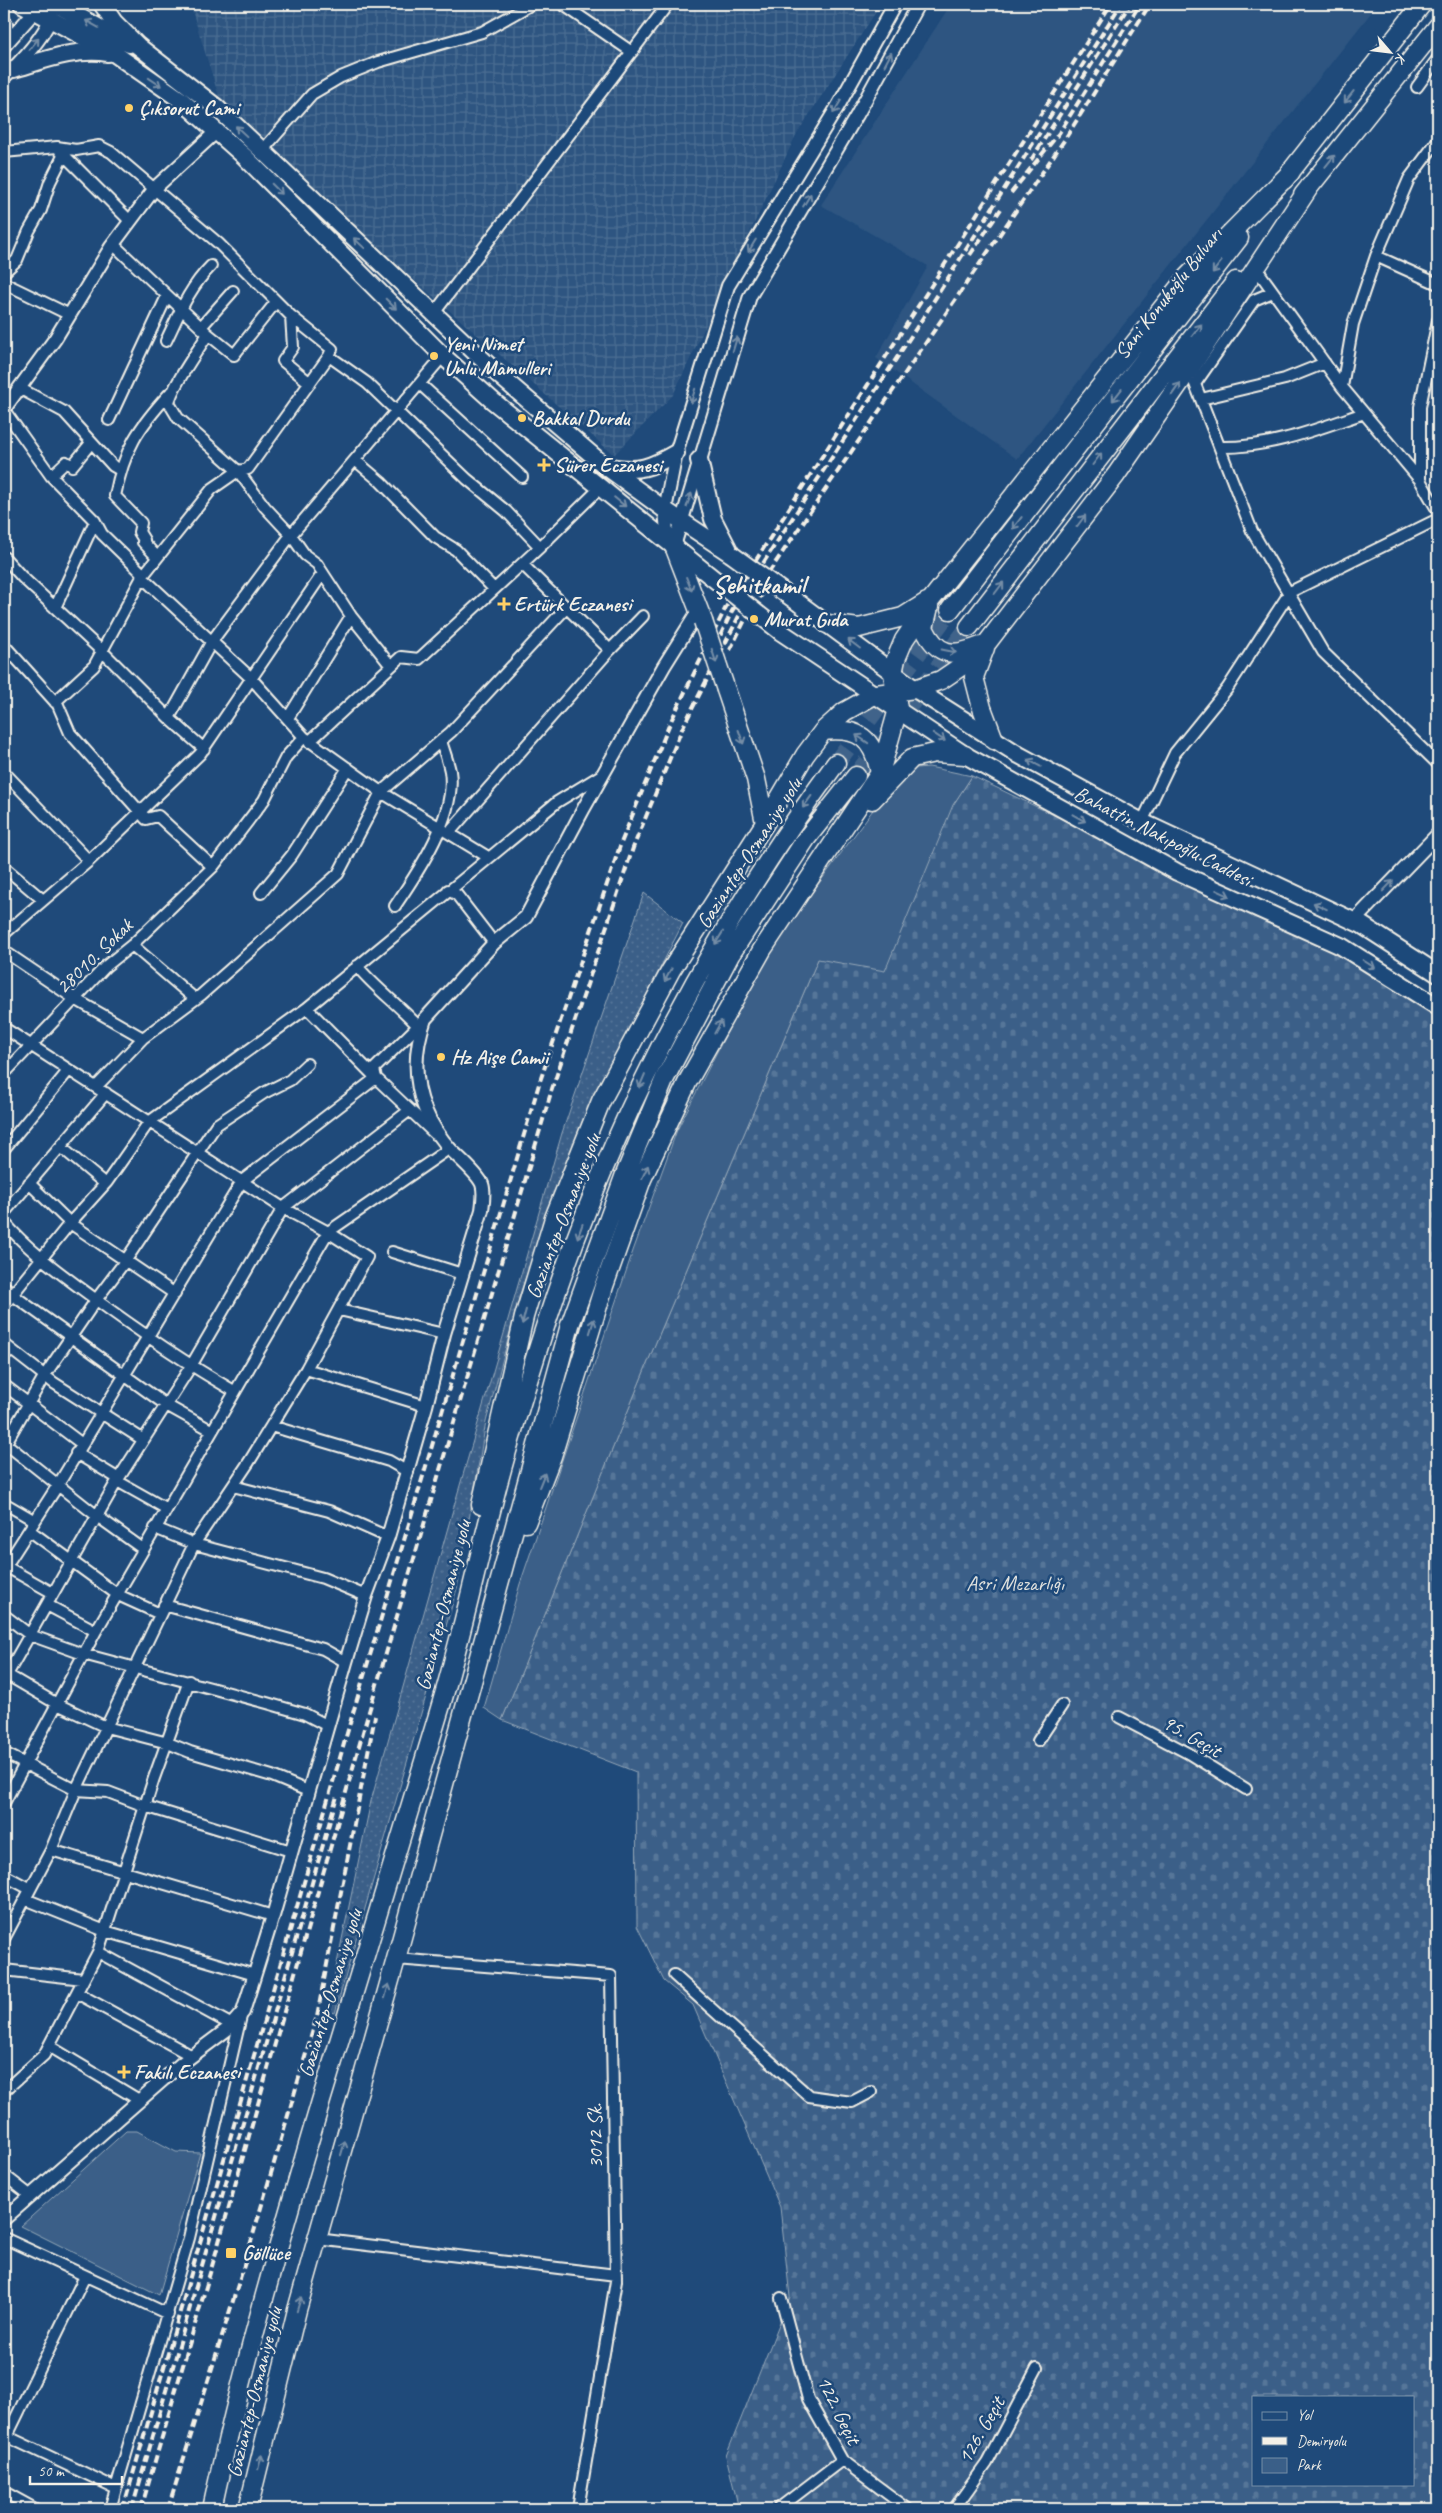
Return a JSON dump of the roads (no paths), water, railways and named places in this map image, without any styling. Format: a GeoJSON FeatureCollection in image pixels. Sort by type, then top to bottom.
{"type":"FeatureCollection","features":[{"type":"Feature","properties":{"kind":"highway","name":"Sani Konukoğlu Bulvarı"},"geometry":{"type":"LineString","coordinates":[[950,610],[1422,4]]}},
{"type":"Feature","properties":{"kind":"highway"},"geometry":{"type":"LineString","coordinates":[[969,627],[1147,393],[1438,26]]}},
{"type":"Feature","properties":{"kind":"highway"},"geometry":{"type":"LineString","coordinates":[[492,1607],[552,1456],[604,1286],[642,1180],[688,1081],[762,950],[880,774],[897,701],[893,674],[896,659],[904,640],[931,600],[1188,277],[1291,172]]}},
{"type":"Feature","properties":{"kind":"highway"},"geometry":{"type":"LineString","coordinates":[[897,701],[915,689],[941,680],[969,661],[987,643],[1116,475],[1310,186]]}},
{"type":"Feature","properties":{"kind":"highway"},"geometry":{"type":"LineString","coordinates":[[674,546],[702,616],[756,779],[765,823]]}},
{"type":"Feature","properties":{"kind":"highway"},"geometry":{"type":"LineString","coordinates":[[827,624],[859,628],[884,623],[902,617],[931,600]]}},
{"type":"Feature","properties":{"kind":"highway"},"geometry":{"type":"LineString","coordinates":[[931,600],[924,628],[932,644],[945,651],[962,653],[987,643]]}},
{"type":"Feature","properties":{"kind":"highway"},"geometry":{"type":"LineString","coordinates":[[987,643],[974,677],[982,708],[994,740]]}},
{"type":"Feature","properties":{"kind":"highway"},"geometry":{"type":"LineString","coordinates":[[447,1685],[492,1451],[524,1317],[554,1218],[601,1101],[666,979],[765,823],[805,755],[823,732],[844,712],[876,694],[897,701]]}},
{"type":"Feature","properties":{"kind":"highway"},"geometry":{"type":"LineString","coordinates":[[823,732],[843,729],[865,738],[876,755],[880,774]]}},
{"type":"Feature","properties":{"kind":"highway"},"geometry":{"type":"LineString","coordinates":[[848,823],[912,758],[935,753],[965,755]]}},
{"type":"Feature","properties":{"kind":"highway","name":"Gaziantep-Osmaniye yolu"},"geometry":{"type":"LineString","coordinates":[[212,2509],[226,2445],[281,2234],[447,1685],[493,1501],[546,1324],[601,1177],[647,1070],[712,950],[785,832],[836,763]]}},
{"type":"Feature","properties":{"kind":"highway","name":"Gaziantep-Osmaniye yolu"},"geometry":{"type":"LineString","coordinates":[[248,2509],[297,2310],[396,1959],[570,1325],[624,1177],[665,1078],[730,955],[806,839],[856,776]]}},
{"type":"Feature","properties":{"kind":"main road"},"geometry":{"type":"LineString","coordinates":[[102,4],[114,22],[150,56]]}},
{"type":"Feature","properties":{"kind":"main road"},"geometry":{"type":"LineString","coordinates":[[44,7],[150,56]]}},
{"type":"Feature","properties":{"kind":"main road"},"geometry":{"type":"LineString","coordinates":[[44,7],[181,100],[217,131],[443,356],[493,401],[781,632],[876,694]]}},
{"type":"Feature","properties":{"kind":"main road"},"geometry":{"type":"LineString","coordinates":[[4,24],[4,35]]}},
{"type":"Feature","properties":{"kind":"main road"},"geometry":{"type":"LineString","coordinates":[[9,73],[68,54],[92,51],[115,54]]}},
{"type":"Feature","properties":{"kind":"main road","name":"Bahattin Nakıpoğlu Caddesi"},"geometry":{"type":"LineString","coordinates":[[150,56],[216,108],[435,312],[501,377],[605,466],[665,510],[731,554],[893,674],[994,740],[1142,822],[1354,921],[1438,974]]}},
{"type":"Feature","properties":{"kind":"main road"},"geometry":{"type":"LineString","coordinates":[[605,466],[632,471],[653,466],[676,453]]}},
{"type":"Feature","properties":{"kind":"main road"},"geometry":{"type":"LineString","coordinates":[[699,460],[713,519],[731,554]]}},
{"type":"Feature","properties":{"kind":"main road","name":"Bahattin Nakıpoğlu Caddesi"},"geometry":{"type":"LineString","coordinates":[[897,701],[965,755],[1177,872],[1341,946],[1438,1007]]}},
{"type":"Feature","properties":{"kind":"street"},"geometry":{"type":"LineString","coordinates":[[262,151],[312,94],[342,77],[378,62],[482,32],[532,4]]}},
{"type":"Feature","properties":{"kind":"street"},"geometry":{"type":"LineString","coordinates":[[562,4],[632,52]]}},
{"type":"Feature","properties":{"kind":"street"},"geometry":{"type":"LineString","coordinates":[[435,312],[668,4]]}},
{"type":"Feature","properties":{"kind":"street"},"geometry":{"type":"LineString","coordinates":[[674,546],[668,532],[665,510],[676,453],[728,286],[838,106],[895,4]]}},
{"type":"Feature","properties":{"kind":"street"},"geometry":{"type":"LineString","coordinates":[[674,546],[750,296],[858,115],[918,4]]}},
{"type":"Feature","properties":{"kind":"street"},"geometry":{"type":"LineString","coordinates":[[4,46],[44,7]]}},
{"type":"Feature","properties":{"kind":"street"},"geometry":{"type":"LineString","coordinates":[[9,73],[44,7]]}},
{"type":"Feature","properties":{"kind":"street"},"geometry":{"type":"LineString","coordinates":[[1416,87],[1438,58]]}},
{"type":"Feature","properties":{"kind":"street"},"geometry":{"type":"LineString","coordinates":[[217,131],[154,188],[113,244],[70,315],[4,409],[51,476],[95,521],[102,534],[140,571],[142,577],[251,678],[306,739],[381,792],[488,857]]}},
{"type":"Feature","properties":{"kind":"street"},"geometry":{"type":"LineString","coordinates":[[1342,386],[1353,324],[1376,256],[1409,179],[1438,140]]}},
{"type":"Feature","properties":{"kind":"street"},"geometry":{"type":"LineString","coordinates":[[4,152],[60,152],[98,146],[111,152],[218,243],[291,316],[332,349],[329,356],[248,469],[238,471],[212,489],[142,577],[94,666],[55,702]]}},
{"type":"Feature","properties":{"kind":"street"},"geometry":{"type":"LineString","coordinates":[[60,152],[130,221]]}},
{"type":"Feature","properties":{"kind":"street"},"geometry":{"type":"LineString","coordinates":[[4,272],[17,260],[29,231],[42,210],[60,152]]}},
{"type":"Feature","properties":{"kind":"street"},"geometry":{"type":"LineString","coordinates":[[113,244],[180,308],[234,355],[276,302]]}},
{"type":"Feature","properties":{"kind":"street"},"geometry":{"type":"LineString","coordinates":[[1376,256],[1438,284]]}},
{"type":"Feature","properties":{"kind":"street"},"geometry":{"type":"LineString","coordinates":[[166,341],[180,308],[200,277],[211,266]]}},
{"type":"Feature","properties":{"kind":"street"},"geometry":{"type":"LineString","coordinates":[[1256,268],[1342,386],[1420,480],[1438,511]]}},
{"type":"Feature","properties":{"kind":"street"},"geometry":{"type":"LineString","coordinates":[[4,283],[70,315]]}},
{"type":"Feature","properties":{"kind":"street"},"geometry":{"type":"LineString","coordinates":[[157,558],[143,542],[144,540],[139,532],[141,523],[115,496],[120,470],[125,456],[144,421],[179,382],[204,330],[233,291]]}},
{"type":"Feature","properties":{"kind":"street"},"geometry":{"type":"LineString","coordinates":[[1273,292],[1254,300],[1195,384],[1252,530],[1290,592],[1323,652],[1438,764]]}},
{"type":"Feature","properties":{"kind":"street"},"geometry":{"type":"LineString","coordinates":[[109,420],[167,296]]}},
{"type":"Feature","properties":{"kind":"street"},"geometry":{"type":"LineString","coordinates":[[291,316],[293,347],[283,361],[310,383]]}},
{"type":"Feature","properties":{"kind":"street"},"geometry":{"type":"LineString","coordinates":[[1420,480],[1420,407],[1438,320]]}},
{"type":"Feature","properties":{"kind":"street"},"geometry":{"type":"LineString","coordinates":[[329,356],[367,383],[397,410],[467,479],[506,511],[540,547]]}},
{"type":"Feature","properties":{"kind":"street"},"geometry":{"type":"LineString","coordinates":[[169,718],[212,641],[291,535],[443,356]]}},
{"type":"Feature","properties":{"kind":"street"},"geometry":{"type":"LineString","coordinates":[[1201,399],[1285,379],[1325,363]]}},
{"type":"Feature","properties":{"kind":"street"},"geometry":{"type":"LineString","coordinates":[[420,384],[522,477]]}},
{"type":"Feature","properties":{"kind":"street"},"geometry":{"type":"LineString","coordinates":[[19,388],[64,412],[113,466],[120,470]]}},
{"type":"Feature","properties":{"kind":"street"},"geometry":{"type":"LineString","coordinates":[[170,393],[169,403],[178,418],[238,471],[265,507],[291,535],[305,555],[323,573],[351,616],[391,666],[401,657],[419,659],[540,547],[601,487]]}},
{"type":"Feature","properties":{"kind":"street"},"geometry":{"type":"LineString","coordinates":[[1220,447],[1245,448],[1284,440],[1364,413]]}},
{"type":"Feature","properties":{"kind":"street"},"geometry":{"type":"LineString","coordinates":[[51,476],[66,462],[72,466],[92,443]]}},
{"type":"Feature","properties":{"kind":"street"},"geometry":{"type":"LineString","coordinates":[[355,460],[381,482],[435,537],[456,550],[494,589]]}},
{"type":"Feature","properties":{"kind":"street"},"geometry":{"type":"LineString","coordinates":[[1142,822],[1175,753],[1227,689],[1290,592],[1438,520]]}},
{"type":"Feature","properties":{"kind":"street"},"geometry":{"type":"LineString","coordinates":[[55,608],[95,521]]}},
{"type":"Feature","properties":{"kind":"street"},"geometry":{"type":"LineString","coordinates":[[4,558],[169,718],[204,749]]}},
{"type":"Feature","properties":{"kind":"street"},"geometry":{"type":"LineString","coordinates":[[522,564],[610,650]]}},
{"type":"Feature","properties":{"kind":"street"},"geometry":{"type":"LineString","coordinates":[[4,934],[89,861],[141,813],[204,749],[323,573]]}},
{"type":"Feature","properties":{"kind":"street"},"geometry":{"type":"LineString","coordinates":[[96,1087],[143,1038],[195,999],[338,874],[381,792],[441,741],[566,608]]}},
{"type":"Feature","properties":{"kind":"street"},"geometry":{"type":"LineString","coordinates":[[288,718],[351,616]]}},
{"type":"Feature","properties":{"kind":"street"},"geometry":{"type":"LineString","coordinates":[[395,906],[444,830],[643,616]]}},
{"type":"Feature","properties":{"kind":"street"},"geometry":{"type":"LineString","coordinates":[[376,1078],[374,1069],[421,1022],[494,943],[526,917],[664,666],[702,616]]}},
{"type":"Feature","properties":{"kind":"street"},"geometry":{"type":"LineString","coordinates":[[4,645],[55,702],[70,733],[146,819],[158,816],[213,866]]}},
{"type":"Feature","properties":{"kind":"street","name":"28010. Sokak"},"geometry":{"type":"LineString","coordinates":[[4,1074],[106,966],[132,945],[213,866],[264,800],[286,757],[391,666]]}},
{"type":"Feature","properties":{"kind":"street"},"geometry":{"type":"LineString","coordinates":[[441,741],[450,773],[450,793],[444,830]]}},
{"type":"Feature","properties":{"kind":"street"},"geometry":{"type":"LineString","coordinates":[[261,893],[292,855],[348,768]]}},
{"type":"Feature","properties":{"kind":"street"},"geometry":{"type":"LineString","coordinates":[[4,772],[89,861]]}},
{"type":"Feature","properties":{"kind":"street"},"geometry":{"type":"LineString","coordinates":[[4,1304],[104,1183],[149,1122],[307,1008],[557,802],[604,773]]}},
{"type":"Feature","properties":{"kind":"street"},"geometry":{"type":"LineString","coordinates":[[1354,921],[1438,834]]}},
{"type":"Feature","properties":{"kind":"street"},"geometry":{"type":"LineString","coordinates":[[4,867],[43,900]]}},
{"type":"Feature","properties":{"kind":"street"},"geometry":{"type":"LineString","coordinates":[[448,890],[457,895],[494,943]]}},
{"type":"Feature","properties":{"kind":"street"},"geometry":{"type":"LineString","coordinates":[[132,945],[195,999]]}},
{"type":"Feature","properties":{"kind":"street"},"geometry":{"type":"LineString","coordinates":[[4,951],[75,999],[143,1038]]}},
{"type":"Feature","properties":{"kind":"street"},"geometry":{"type":"LineString","coordinates":[[357,966],[373,985],[421,1022]]}},
{"type":"Feature","properties":{"kind":"street"},"geometry":{"type":"LineString","coordinates":[[110,2509],[168,2314],[216,2129],[243,2012],[273,1916],[366,1596],[388,1537],[408,1472],[444,1334],[482,1210],[484,1195],[482,1182],[447,1145],[376,1078],[307,1008]]}},
{"type":"Feature","properties":{"kind":"street"},"geometry":{"type":"LineString","coordinates":[[421,1022],[416,1051],[417,1079],[422,1106],[447,1145]]}},
{"type":"Feature","properties":{"kind":"street"},"geometry":{"type":"LineString","coordinates":[[4,1028],[283,1208],[328,1232],[367,1257],[340,1310],[306,1369],[233,1486],[194,1544],[133,1668],[76,1790],[51,1850],[4,1939]]}},
{"type":"Feature","properties":{"kind":"street"},"geometry":{"type":"LineString","coordinates":[[143,1549],[5,1445],[46,1375],[216,1125],[264,1093],[290,1080],[307,1064]]}},
{"type":"Feature","properties":{"kind":"street"},"geometry":{"type":"LineString","coordinates":[[4,1149],[69,1070]]}},
{"type":"Feature","properties":{"kind":"street"},"geometry":{"type":"LineString","coordinates":[[53,1593],[5,1564],[58,1486],[79,1448],[148,1338],[242,1181],[376,1078]]}},
{"type":"Feature","properties":{"kind":"street"},"geometry":{"type":"LineString","coordinates":[[4,1212],[106,1093]]}},
{"type":"Feature","properties":{"kind":"street"},"geometry":{"type":"LineString","coordinates":[[308,1791],[272,1776],[190,1752],[168,1743],[106,1728],[4,1677],[142,1439],[191,1366],[283,1208],[410,1110]]}},
{"type":"Feature","properties":{"kind":"street"},"geometry":{"type":"LineString","coordinates":[[4,1803],[83,1654],[118,1595],[165,1508],[328,1232],[447,1145]]}},
{"type":"Feature","properties":{"kind":"street"},"geometry":{"type":"LineString","coordinates":[[60,1147],[104,1183]]}},
{"type":"Feature","properties":{"kind":"street"},"geometry":{"type":"LineString","coordinates":[[29,1183],[70,1223],[174,1294]]}},
{"type":"Feature","properties":{"kind":"street"},"geometry":{"type":"LineString","coordinates":[[4,1222],[40,1259],[148,1338],[191,1366],[234,1390]]}},
{"type":"Feature","properties":{"kind":"street"},"geometry":{"type":"LineString","coordinates":[[392,1252],[462,1274]]}},
{"type":"Feature","properties":{"kind":"street"},"geometry":{"type":"LineString","coordinates":[[4,1286],[12,1294],[72,1338],[126,1374],[166,1405],[211,1430]]}},
{"type":"Feature","properties":{"kind":"street"},"geometry":{"type":"LineString","coordinates":[[340,1310],[444,1334]]}},
{"type":"Feature","properties":{"kind":"street"},"geometry":{"type":"LineString","coordinates":[[4,1344],[100,1414],[142,1439]]}},
{"type":"Feature","properties":{"kind":"street"},"geometry":{"type":"LineString","coordinates":[[306,1369],[426,1406]]}},
{"type":"Feature","properties":{"kind":"street"},"geometry":{"type":"LineString","coordinates":[[4,1385],[29,1403],[118,1480],[165,1508]]}},
{"type":"Feature","properties":{"kind":"street"},"geometry":{"type":"LineString","coordinates":[[271,1426],[389,1461],[408,1472]]}},
{"type":"Feature","properties":{"kind":"street"},"geometry":{"type":"LineString","coordinates":[[233,1486],[329,1511],[388,1537]]}},
{"type":"Feature","properties":{"kind":"street"},"geometry":{"type":"LineString","coordinates":[[4,1503],[71,1560],[118,1595],[162,1609],[323,1649],[346,1662]]}},
{"type":"Feature","properties":{"kind":"street"},"geometry":{"type":"LineString","coordinates":[[155,1528],[194,1544],[323,1578],[366,1596]]}},
{"type":"Feature","properties":{"kind":"street"},"geometry":{"type":"LineString","coordinates":[[47,1605],[96,1631]]}},
{"type":"Feature","properties":{"kind":"street"},"geometry":{"type":"LineString","coordinates":[[4,1615],[30,1635],[83,1654],[306,1714],[328,1726]]}},
{"type":"Feature","properties":{"kind":"street"},"geometry":{"type":"LineString","coordinates":[[4,2091],[44,2055],[98,1952],[145,1806],[189,1681]]}},
{"type":"Feature","properties":{"kind":"street"},"geometry":{"type":"LineString","coordinates":[[1038,1741],[1062,1705]]}},
{"type":"Feature","properties":{"kind":"street","name":"95. Geçit"},"geometry":{"type":"LineString","coordinates":[[1119,1717],[1188,1753],[1246,1789]]}},
{"type":"Feature","properties":{"kind":"street"},"geometry":{"type":"LineString","coordinates":[[4,1753],[76,1790],[108,1792],[145,1806],[291,1851]]}},
{"type":"Feature","properties":{"kind":"street"},"geometry":{"type":"LineString","coordinates":[[51,1850],[124,1870],[273,1916]]}},
{"type":"Feature","properties":{"kind":"street"},"geometry":{"type":"LineString","coordinates":[[4,1875],[30,1889]]}},
{"type":"Feature","properties":{"kind":"street"},"geometry":{"type":"LineString","coordinates":[[25,1899],[105,1931],[255,1975]]}},
{"type":"Feature","properties":{"kind":"street"},"geometry":{"type":"LineString","coordinates":[[98,1952],[232,2025]]}},
{"type":"Feature","properties":{"kind":"street","name":"3012 Sk."},"geometry":{"type":"LineString","coordinates":[[396,1959],[611,1976],[616,2275],[578,2509]]}},
{"type":"Feature","properties":{"kind":"street"},"geometry":{"type":"LineString","coordinates":[[4,1970],[83,1979]]}},
{"type":"Feature","properties":{"kind":"street"},"geometry":{"type":"LineString","coordinates":[[674,1975],[809,2096],[852,2102],[871,2092]]}},
{"type":"Feature","properties":{"kind":"street"},"geometry":{"type":"LineString","coordinates":[[77,1994],[192,2056]]}},
{"type":"Feature","properties":{"kind":"street"},"geometry":{"type":"LineString","coordinates":[[4,2220],[139,2100],[232,2025],[243,2012]]}},
{"type":"Feature","properties":{"kind":"street"},"geometry":{"type":"LineString","coordinates":[[49,2046],[139,2100]]}},
{"type":"Feature","properties":{"kind":"street"},"geometry":{"type":"LineString","coordinates":[[4,2175],[31,2196]]}},
{"type":"Feature","properties":{"kind":"street"},"geometry":{"type":"LineString","coordinates":[[4,2238],[168,2314]]}},
{"type":"Feature","properties":{"kind":"street"},"geometry":{"type":"LineString","coordinates":[[317,2239],[616,2275]]}},
{"type":"Feature","properties":{"kind":"street"},"geometry":{"type":"LineString","coordinates":[[85,2276],[5,2435],[116,2488]]}},
{"type":"Feature","properties":{"kind":"street","name":"122. Geçit"},"geometry":{"type":"LineString","coordinates":[[781,2298],[808,2399],[842,2460],[908,2509]]}},
{"type":"Feature","properties":{"kind":"street","name":"126. Geçit"},"geometry":{"type":"LineString","coordinates":[[954,2509],[987,2463],[1037,2368]]}},
{"type":"Feature","properties":{"kind":"street"},"geometry":{"type":"LineString","coordinates":[[778,2509],[842,2460]]}},
{"type":"Feature","properties":{"kind":"street"},"geometry":{"type":"LineString","coordinates":[[4,2492],[35,2509]]}},
{"type":"Feature","properties":{"kind":"tunnel"},"geometry":{"type":"LineString","coordinates":[[836,763],[950,610]]}},
{"type":"Feature","properties":{"kind":"tunnel"},"geometry":{"type":"LineString","coordinates":[[856,776],[969,627]]}},
{"type":"Feature","properties":{"kind":"railway"},"geometry":{"type":"LineString","coordinates":[[123,2509],[350,1723],[539,1084],[621,843],[670,723],[726,607],[1111,4]]}},
{"type":"Feature","properties":{"kind":"railway"},"geometry":{"type":"LineString","coordinates":[[710,657],[732,611],[926,313],[1121,4]]}},
{"type":"Feature","properties":{"kind":"railway"},"geometry":{"type":"LineString","coordinates":[[1031,160],[1130,4]]}},
{"type":"Feature","properties":{"kind":"railway"},"geometry":{"type":"LineString","coordinates":[[1011,193],[1059,133],[1140,4]]}},
{"type":"Feature","properties":{"kind":"railway"},"geometry":{"type":"LineString","coordinates":[[141,2509],[217,2249],[365,1725],[552,1089],[633,848],[682,729],[739,616],[1065,139],[1150,4]]}},
{"type":"Feature","properties":{"kind":"railway"},"geometry":{"type":"LineString","coordinates":[[970,255],[1001,209]]}},
{"type":"Feature","properties":{"kind":"railway"},"geometry":{"type":"LineString","coordinates":[[730,650],[745,620],[771,581]]}},
{"type":"Feature","properties":{"kind":"railway"},"geometry":{"type":"LineString","coordinates":[[168,2509],[246,2259],[317,2016],[375,1716]]}},
{"type":"Feature","properties":{"kind":"railway"},"geometry":{"type":"LineString","coordinates":[[132,2509],[337,1796]]}},
{"type":"Feature","properties":{"kind":"place","name":"Çıksorut Cami"},"geometry":{"type":"Point","coordinates":[129,108]}},
{"type":"Feature","properties":{"kind":"place","name":"Yeni Nimet Unlu Mamulleri"},"geometry":{"type":"Point","coordinates":[434,356]}},
{"type":"Feature","properties":{"kind":"place","name":"Bakkal Durdu"},"geometry":{"type":"Point","coordinates":[522,418]}},
{"type":"Feature","properties":{"kind":"place","name":"Sürer Eczanesi"},"geometry":{"type":"Point","coordinates":[544,465]}},
{"type":"Feature","properties":{"kind":"place","name":"Ertürk Eczanesi"},"geometry":{"type":"Point","coordinates":[504,604]}},
{"type":"Feature","properties":{"kind":"place","name":"Murat Gıda"},"geometry":{"type":"Point","coordinates":[754,619]}},
{"type":"Feature","properties":{"kind":"place","name":"Hz Aişe Camii"},"geometry":{"type":"Point","coordinates":[441,1057]}},
{"type":"Feature","properties":{"kind":"place","name":"Fakılı Eczanesi"},"geometry":{"type":"Point","coordinates":[124,2072]}},
{"type":"Feature","properties":{"kind":"place","name":"Göllüce"},"geometry":{"type":"Point","coordinates":[231,2253]}},
{"type":"Feature","properties":{"kind":"district","name":"Şehitkamil"},"geometry":{"type":"Point","coordinates":[759,584]}},
{"type":"Feature","properties":{"kind":"park label","name":"Asri Mezarlığı"},"geometry":{"type":"Point","coordinates":[1015,1583]}}]}
